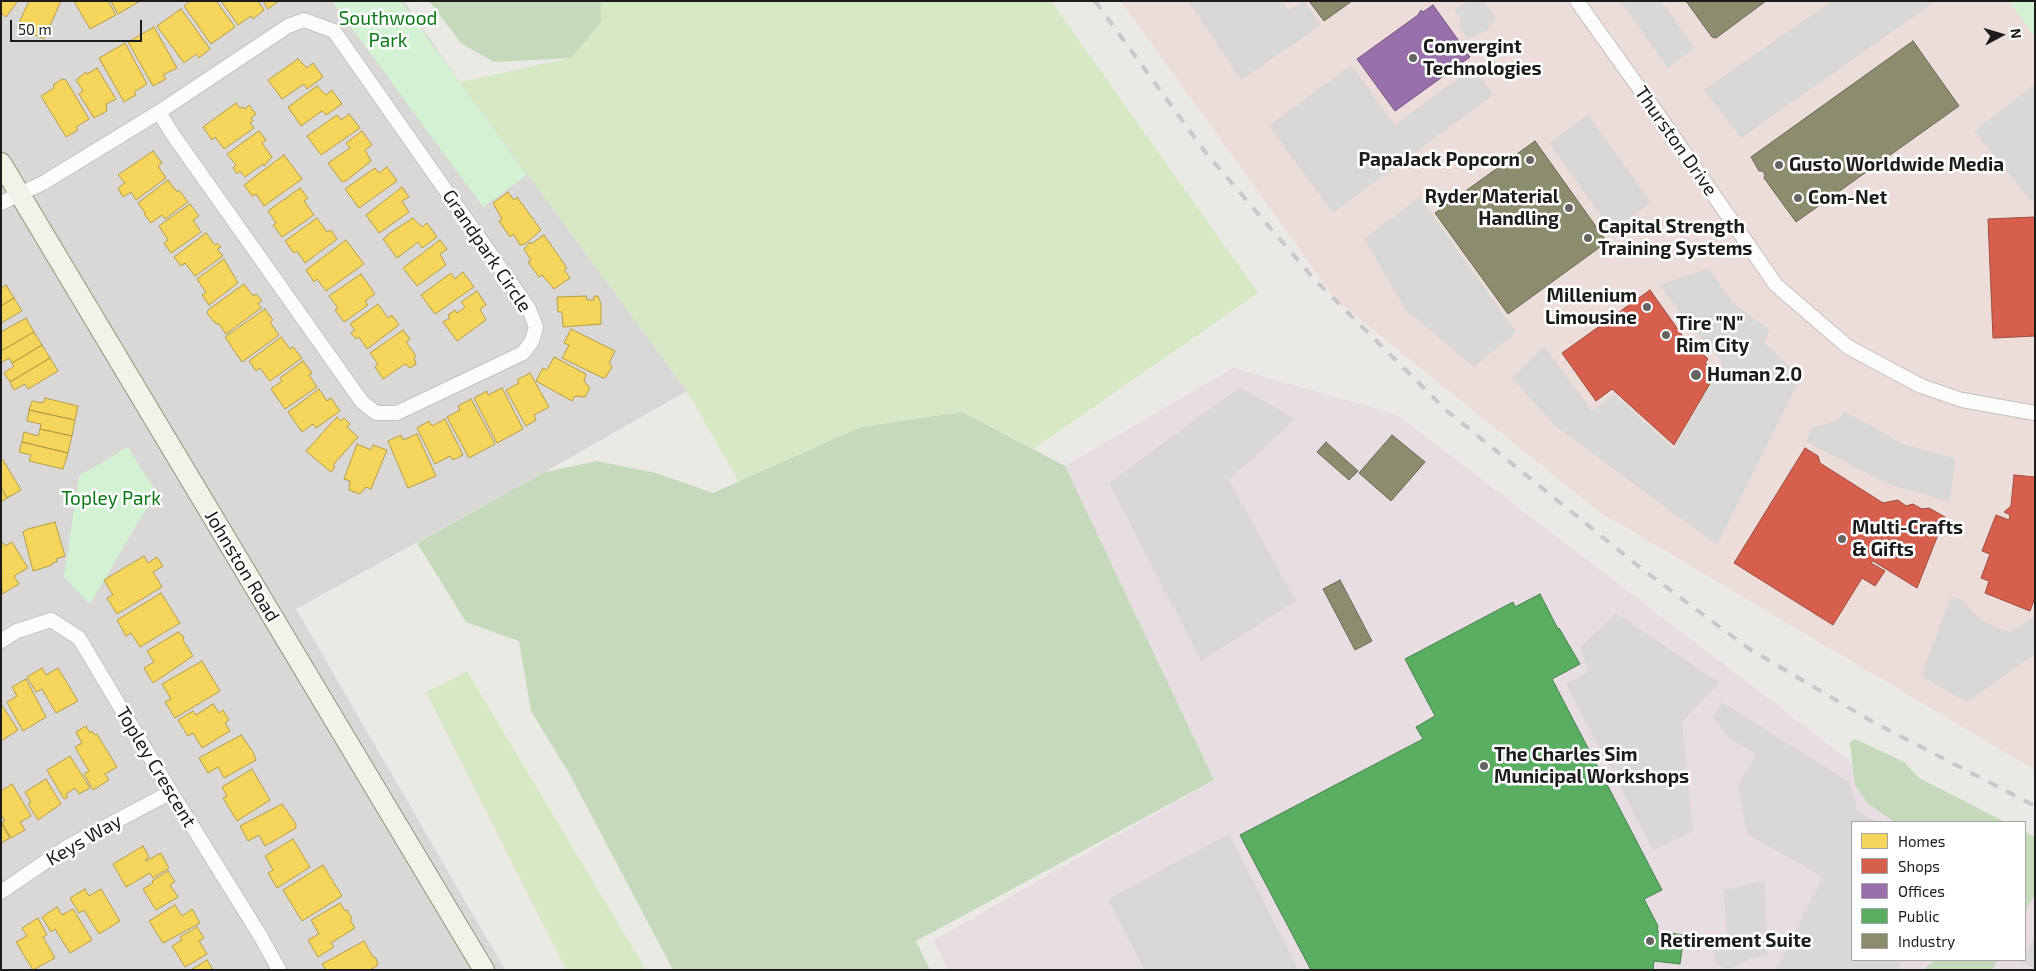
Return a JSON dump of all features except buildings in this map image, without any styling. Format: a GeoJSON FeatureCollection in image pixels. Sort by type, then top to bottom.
{"type":"FeatureCollection","features":[{"type":"Feature","properties":{"kind":"street","name":"Thurston Drive"},"geometry":{"type":"LineString","coordinates":[[1576,1],[1659,116],[1776,285],[1848,348],[1921,386],[1962,400],[2035,414]]}},
{"type":"Feature","properties":{"kind":"street","name":"Grandpark Circle"},"geometry":{"type":"LineString","coordinates":[[1,203],[21,194],[159,112],[288,26],[304,20],[334,31],[529,309],[536,327],[532,340],[523,353],[397,413],[376,413],[362,402],[171,132],[159,112]]}},
{"type":"Feature","properties":{"kind":"street","name":"Johnston Road"},"geometry":{"type":"LineString","coordinates":[[1,163],[484,970]]}},
{"type":"Feature","properties":{"kind":"street","name":"Topley Crescent"},"geometry":{"type":"LineString","coordinates":[[1,641],[17,631],[51,620],[79,638],[261,937],[279,970]]}},
{"type":"Feature","properties":{"kind":"street","name":"Keys Way"},"geometry":{"type":"LineString","coordinates":[[1,892],[67,846],[171,792]]}},
{"type":"Feature","properties":{"kind":"shaded area"},"geometry":{"type":"Polygon","coordinates":[[[1,1],[404,1],[460,82],[687,391],[545,472],[296,609],[505,970],[1,970],[1,1]]]}},
{"type":"Feature","properties":{"kind":"shaded area"},"geometry":{"type":"Polygon","coordinates":[[[1121,1],[2009,1],[2035,37],[2035,770],[1598,511],[1336,300],[1121,1]]]}},
{"type":"Feature","properties":{"kind":"shaded area"},"geometry":{"type":"Polygon","coordinates":[[[1188,1],[1282,1],[1289,10],[1304,1],[1321,25],[1241,80],[1188,1]]]}},
{"type":"Feature","properties":{"kind":"shaded area"},"geometry":{"type":"Polygon","coordinates":[[[1467,1],[1484,1],[1496,18],[1487,30],[1468,39],[1459,28],[1461,18],[1454,10],[1467,1]]]}},
{"type":"Feature","properties":{"kind":"shaded area"},"geometry":{"type":"Polygon","coordinates":[[[1620,1],[1661,1],[1695,48],[1668,68],[1620,1]]]}},
{"type":"Feature","properties":{"kind":"shaded area"},"geometry":{"type":"Polygon","coordinates":[[[1832,1],[1932,1],[1933,3],[1741,138],[1704,90],[1832,1]]]}},
{"type":"Feature","properties":{"kind":"shaded area"},"geometry":{"type":"Polygon","coordinates":[[[1351,65],[1395,125],[1473,67],[1493,95],[1333,213],[1269,126],[1351,65]]]}},
{"type":"Feature","properties":{"kind":"shaded area"},"geometry":{"type":"Polygon","coordinates":[[[2035,84],[2035,201],[2031,201],[1974,131],[2035,84]]]}},
{"type":"Feature","properties":{"kind":"shaded area"},"geometry":{"type":"Polygon","coordinates":[[[1588,115],[1651,202],[1612,231],[1549,143],[1588,115]]]}},
{"type":"Feature","properties":{"kind":"shaded area"},"geometry":{"type":"Polygon","coordinates":[[[1420,197],[1516,332],[1474,367],[1405,309],[1364,239],[1420,197]]]}},
{"type":"Feature","properties":{"kind":"shaded area"},"geometry":{"type":"Polygon","coordinates":[[[1709,268],[1733,303],[1770,330],[1764,342],[1801,378],[1717,545],[1554,425],[1512,378],[1544,346],[1592,411],[1614,394],[1674,449],[1722,361],[1695,331],[1659,285],[1709,268]]]}},
{"type":"Feature","properties":{"kind":"shaded area"},"geometry":{"type":"Polygon","coordinates":[[[1233,368],[1396,414],[1929,821],[1851,821],[1851,961],[2026,961],[2026,851],[2035,850],[2035,970],[948,970],[933,941],[1214,780],[1065,466],[1233,368]]]}},
{"type":"Feature","properties":{"kind":"shaded area"},"geometry":{"type":"Polygon","coordinates":[[[1240,387],[1295,419],[1229,480],[1296,601],[1201,661],[1109,483],[1240,387]]]}},
{"type":"Feature","properties":{"kind":"shaded area"},"geometry":{"type":"Polygon","coordinates":[[[1846,412],[1903,444],[1955,458],[1950,502],[1885,483],[1805,441],[1813,427],[1833,422],[1846,412]]]}},
{"type":"Feature","properties":{"kind":"shaded area"},"geometry":{"type":"Polygon","coordinates":[[[1951,596],[1962,600],[1980,620],[2009,632],[2035,617],[2035,654],[1967,702],[1921,676],[1951,596]]]}},
{"type":"Feature","properties":{"kind":"shaded area"},"geometry":{"type":"Polygon","coordinates":[[[1616,613],[1719,683],[1682,722],[1693,831],[1653,850],[1566,684],[1589,672],[1580,648],[1616,613]]]}},
{"type":"Feature","properties":{"kind":"shaded area"},"geometry":{"type":"Polygon","coordinates":[[[1722,702],[1849,782],[1859,812],[1875,821],[1851,821],[1851,961],[1902,961],[1898,970],[1776,970],[1823,877],[1747,834],[1738,785],[1757,754],[1728,738],[1713,717],[1722,702]]]}},
{"type":"Feature","properties":{"kind":"shaded area"},"geometry":{"type":"Polygon","coordinates":[[[1229,834],[1299,970],[1144,970],[1108,899],[1229,834]]]}},
{"type":"Feature","properties":{"kind":"shaded area"},"geometry":{"type":"Polygon","coordinates":[[[1764,880],[1768,956],[1751,959],[1729,969],[1714,964],[1714,937],[1727,937],[1724,890],[1764,880]]]}},
{"type":"Feature","properties":{"kind":"shaded area"},"geometry":{"type":"Polygon","coordinates":[[[2035,936],[2035,969],[2021,962],[2026,961],[2026,953],[2035,936]]]}},
{"type":"Feature","properties":{"kind":"green space","name":"Southwood Park"},"geometry":{"type":"Polygon","coordinates":[[[332,1],[401,1],[527,175],[483,207],[332,1]]]}},
{"type":"Feature","properties":{"kind":"green space"},"geometry":{"type":"Polygon","coordinates":[[[429,1],[601,1],[601,22],[571,58],[494,62],[461,43],[429,1]]]}},
{"type":"Feature","properties":{"kind":"green space"},"geometry":{"type":"Polygon","coordinates":[[[601,1],[1051,1],[1258,293],[1033,449],[962,412],[861,427],[739,482],[687,391],[460,82],[571,58],[601,22],[601,1]]]}},
{"type":"Feature","properties":{"kind":"green space"},"geometry":{"type":"Polygon","coordinates":[[[2009,1],[2035,1],[2035,37],[2009,1]]]}},
{"type":"Feature","properties":{"kind":"green space"},"geometry":{"type":"Polygon","coordinates":[[[962,412],[1065,466],[1214,780],[916,941],[930,970],[673,970],[570,775],[531,711],[519,641],[466,622],[417,543],[545,472],[597,461],[656,473],[713,493],[861,427],[962,412]]]}},
{"type":"Feature","properties":{"kind":"green space","name":"Topley Park"},"geometry":{"type":"Polygon","coordinates":[[[128,447],[156,492],[90,604],[64,577],[79,476],[128,447]]]}},
{"type":"Feature","properties":{"kind":"green space"},"geometry":{"type":"Polygon","coordinates":[[[467,671],[646,970],[566,970],[426,692],[467,671]]]}},
{"type":"Feature","properties":{"kind":"green space"},"geometry":{"type":"Polygon","coordinates":[[[1855,739],[1904,762],[1919,778],[2003,821],[1894,821],[1868,804],[1855,785],[1850,742],[1855,739]]]}},
{"type":"Feature","properties":{"kind":"green space"},"geometry":{"type":"Polygon","coordinates":[[[2026,832],[2035,837],[2035,894],[2026,910],[2026,832]]]}},
{"type":"Feature","properties":{"kind":"green space"},"geometry":{"type":"Polygon","coordinates":[[[1933,961],[1997,961],[1992,970],[1924,970],[1933,961]]]}},
{"type":"Feature","properties":{"kind":"railway"},"geometry":{"type":"LineString","coordinates":[[1095,1],[1206,153],[1314,279],[1447,411],[1642,569],[1748,648],[1873,722],[2035,806]]}},
{"type":"Feature","properties":{"kind":"place","name":"Convergint Technologies"},"geometry":{"type":"Point","coordinates":[1413,58]}},
{"type":"Feature","properties":{"kind":"place","name":"PapaJack Popcorn"},"geometry":{"type":"Point","coordinates":[1530,160]}},
{"type":"Feature","properties":{"kind":"place","name":"Gusto Worldwide Media"},"geometry":{"type":"Point","coordinates":[1779,165]}},
{"type":"Feature","properties":{"kind":"place","name":"Com-Net"},"geometry":{"type":"Point","coordinates":[1798,198]}},
{"type":"Feature","properties":{"kind":"place","name":"Ryder Material Handling"},"geometry":{"type":"Point","coordinates":[1569,208]}},
{"type":"Feature","properties":{"kind":"place","name":"Capital Strength Training Systems"},"geometry":{"type":"Point","coordinates":[1588,238]}},
{"type":"Feature","properties":{"kind":"place","name":"Millenium Limousine"},"geometry":{"type":"Point","coordinates":[1647,307]}},
{"type":"Feature","properties":{"kind":"place","name":"Tire \"N\" Rim City"},"geometry":{"type":"Point","coordinates":[1666,335]}},
{"type":"Feature","properties":{"kind":"place","name":"Human 2.0"},"geometry":{"type":"Point","coordinates":[1696,375]}},
{"type":"Feature","properties":{"kind":"place","name":"Multi-Crafts & Gifts"},"geometry":{"type":"Point","coordinates":[1842,539]}},
{"type":"Feature","properties":{"kind":"place","name":"The Charles Sim Municipal Workshops"},"geometry":{"type":"Point","coordinates":[1484,766]}},
{"type":"Feature","properties":{"kind":"place","name":"Retirement Suite"},"geometry":{"type":"Point","coordinates":[1650,941]}}]}
